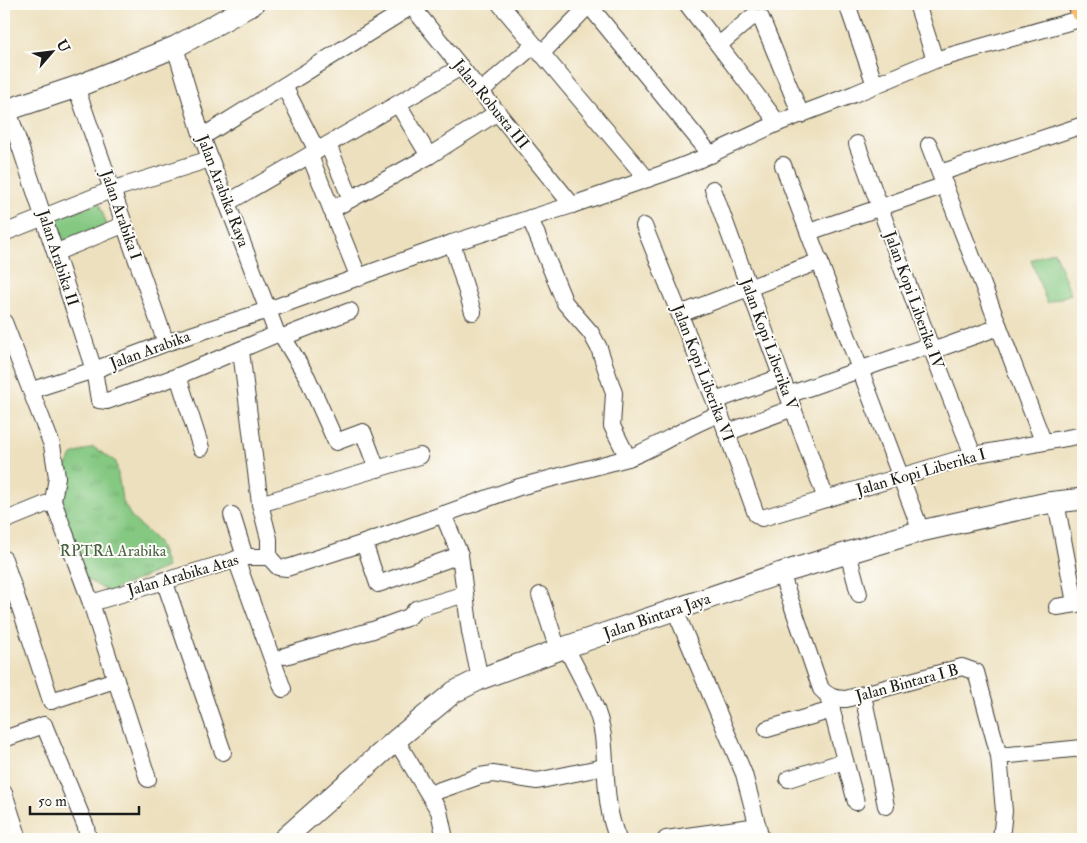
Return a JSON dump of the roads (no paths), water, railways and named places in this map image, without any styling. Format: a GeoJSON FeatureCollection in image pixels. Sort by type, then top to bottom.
{"type":"FeatureCollection","features":[{"type":"Feature","properties":{"kind":"main road"},"geometry":{"type":"LineString","coordinates":[[1082,4],[1083,9]]}},
{"type":"Feature","properties":{"kind":"street"},"geometry":{"type":"LineString","coordinates":[[6,110],[76,87],[175,47],[253,4]]}},
{"type":"Feature","properties":{"kind":"street"},"geometry":{"type":"LineString","coordinates":[[500,4],[647,179]]}},
{"type":"Feature","properties":{"kind":"street"},"geometry":{"type":"LineString","coordinates":[[481,91],[538,49],[589,4],[710,155]]}},
{"type":"Feature","properties":{"kind":"street"},"geometry":{"type":"LineString","coordinates":[[687,4],[778,123]]}},
{"type":"Feature","properties":{"kind":"street"},"geometry":{"type":"LineString","coordinates":[[847,4],[875,85]]}},
{"type":"Feature","properties":{"kind":"street"},"geometry":{"type":"LineString","coordinates":[[916,4],[935,60]]}},
{"type":"Feature","properties":{"kind":"street"},"geometry":{"type":"LineString","coordinates":[[202,137],[413,5]]}},
{"type":"Feature","properties":{"kind":"street","name":"Jalan Robusta III"},"geometry":{"type":"LineString","coordinates":[[413,5],[572,205]]}},
{"type":"Feature","properties":{"kind":"street"},"geometry":{"type":"LineString","coordinates":[[719,45],[752,17],[761,18],[801,115]]}},
{"type":"Feature","properties":{"kind":"street","name":"Jalan Arabika"},"geometry":{"type":"LineString","coordinates":[[32,390],[254,313],[268,310],[452,243],[647,179],[710,155],[778,123],[935,60],[1083,18]]}},
{"type":"Feature","properties":{"kind":"street","name":"Jalan Arabika Raya"},"geometry":{"type":"LineString","coordinates":[[175,47],[202,137],[268,310],[280,335],[307,377],[336,442],[363,432],[377,469]]}},
{"type":"Feature","properties":{"kind":"street"},"geometry":{"type":"LineString","coordinates":[[226,203],[461,66]]}},
{"type":"Feature","properties":{"kind":"street"},"geometry":{"type":"LineString","coordinates":[[284,86],[318,151],[351,199]]}},
{"type":"Feature","properties":{"kind":"street","name":"Jalan Arabika I"},"geometry":{"type":"LineString","coordinates":[[76,87],[166,343]]}},
{"type":"Feature","properties":{"kind":"street"},"geometry":{"type":"LineString","coordinates":[[398,104],[429,156]]}},
{"type":"Feature","properties":{"kind":"street","name":"Jalan Arabika II"},"geometry":{"type":"LineString","coordinates":[[6,110],[57,252],[94,370],[97,397],[102,402],[108,401],[178,376]]}},
{"type":"Feature","properties":{"kind":"street"},"geometry":{"type":"LineString","coordinates":[[332,210],[429,156],[498,112]]}},
{"type":"Feature","properties":{"kind":"street"},"geometry":{"type":"LineString","coordinates":[[809,232],[880,207],[943,179],[1083,125]]}},
{"type":"Feature","properties":{"kind":"street","name":"Jalan Kopi Liberika IV"},"geometry":{"type":"LineString","coordinates":[[857,144],[931,348],[974,454]]}},
{"type":"Feature","properties":{"kind":"street"},"geometry":{"type":"LineString","coordinates":[[930,145],[1043,441]]}},
{"type":"Feature","properties":{"kind":"street"},"geometry":{"type":"LineString","coordinates":[[318,151],[332,210],[359,278]]}},
{"type":"Feature","properties":{"kind":"street"},"geometry":{"type":"LineString","coordinates":[[4,233],[112,190],[210,159]]}},
{"type":"Feature","properties":{"kind":"street"},"geometry":{"type":"LineString","coordinates":[[783,165],[921,530]]}},
{"type":"Feature","properties":{"kind":"street","name":"Jalan Kopi Liberika V"},"geometry":{"type":"LineString","coordinates":[[713,189],[826,499]]}},
{"type":"Feature","properties":{"kind":"street"},"geometry":{"type":"LineString","coordinates":[[530,218],[565,303],[591,333],[599,348],[614,393],[612,426],[628,458]]}},
{"type":"Feature","properties":{"kind":"street"},"geometry":{"type":"LineString","coordinates":[[57,252],[123,225]]}},
{"type":"Feature","properties":{"kind":"street","name":"Jalan Kopi Liberika VI"},"geometry":{"type":"LineString","coordinates":[[644,226],[717,407],[756,514],[762,518]]}},
{"type":"Feature","properties":{"kind":"street"},"geometry":{"type":"LineString","coordinates":[[452,243],[473,312]]}},
{"type":"Feature","properties":{"kind":"street"},"geometry":{"type":"LineString","coordinates":[[680,314],[820,261]]}},
{"type":"Feature","properties":{"kind":"street"},"geometry":{"type":"LineString","coordinates":[[201,448],[178,376],[280,335],[350,311]]}},
{"type":"Feature","properties":{"kind":"street"},"geometry":{"type":"LineString","coordinates":[[4,322],[32,390],[55,456],[57,477],[53,501],[91,603],[148,779]]}},
{"type":"Feature","properties":{"kind":"street"},"geometry":{"type":"LineString","coordinates":[[726,433],[861,370],[999,327]]}},
{"type":"Feature","properties":{"kind":"street"},"geometry":{"type":"LineString","coordinates":[[240,351],[260,504],[269,539],[269,557]]}},
{"type":"Feature","properties":{"kind":"street","name":"Jalan Arabika Atas"},"geometry":{"type":"LineString","coordinates":[[91,603],[240,558],[269,557],[282,569],[364,543],[536,481],[628,458],[644,452],[690,426],[717,407],[782,377]]}},
{"type":"Feature","properties":{"kind":"street","name":"Jalan Kopi Liberika I"},"geometry":{"type":"LineString","coordinates":[[762,518],[974,454],[1083,435]]}},
{"type":"Feature","properties":{"kind":"street"},"geometry":{"type":"LineString","coordinates":[[260,504],[420,456]]}},
{"type":"Feature","properties":{"kind":"street","name":"Jalan Bintara Jaya"},"geometry":{"type":"LineString","coordinates":[[284,839],[396,740],[454,692],[480,679],[562,648],[781,573],[921,530],[1056,502],[1083,499]]}},
{"type":"Feature","properties":{"kind":"street"},"geometry":{"type":"LineString","coordinates":[[4,520],[53,501]]}},
{"type":"Feature","properties":{"kind":"street"},"geometry":{"type":"LineString","coordinates":[[1056,502],[1079,603],[1056,607]]}},
{"type":"Feature","properties":{"kind":"street"},"geometry":{"type":"LineString","coordinates":[[443,514],[460,555],[470,632],[480,679]]}},
{"type":"Feature","properties":{"kind":"street"},"geometry":{"type":"LineString","coordinates":[[232,515],[240,558],[283,689]]}},
{"type":"Feature","properties":{"kind":"street"},"geometry":{"type":"LineString","coordinates":[[364,543],[378,584],[460,555]]}},
{"type":"Feature","properties":{"kind":"street"},"geometry":{"type":"LineString","coordinates":[[848,553],[859,594]]}},
{"type":"Feature","properties":{"kind":"street"},"geometry":{"type":"LineString","coordinates":[[4,559],[51,701],[44,725],[86,827],[88,839]]}},
{"type":"Feature","properties":{"kind":"street"},"geometry":{"type":"LineString","coordinates":[[781,573],[821,689],[830,703],[856,802]]}},
{"type":"Feature","properties":{"kind":"street"},"geometry":{"type":"LineString","coordinates":[[164,580],[223,752]]}},
{"type":"Feature","properties":{"kind":"street"},"geometry":{"type":"LineString","coordinates":[[285,656],[409,617],[416,609],[465,594]]}},
{"type":"Feature","properties":{"kind":"street"},"geometry":{"type":"LineString","coordinates":[[540,595],[562,648],[597,713],[603,736],[604,781],[618,839]]}},
{"type":"Feature","properties":{"kind":"street"},"geometry":{"type":"LineString","coordinates":[[666,839],[759,832],[744,774],[675,610]]}},
{"type":"Feature","properties":{"kind":"street","name":"Jalan Bintara I B"},"geometry":{"type":"LineString","coordinates":[[767,729],[836,699],[863,695],[962,667],[969,667],[980,678],[999,756]]}},
{"type":"Feature","properties":{"kind":"street"},"geometry":{"type":"LineString","coordinates":[[51,701],[115,680]]}},
{"type":"Feature","properties":{"kind":"street"},"geometry":{"type":"LineString","coordinates":[[863,695],[886,806]]}},
{"type":"Feature","properties":{"kind":"street"},"geometry":{"type":"LineString","coordinates":[[4,739],[44,725]]}},
{"type":"Feature","properties":{"kind":"street"},"geometry":{"type":"LineString","coordinates":[[396,740],[439,811],[445,839]]}},
{"type":"Feature","properties":{"kind":"street"},"geometry":{"type":"LineString","coordinates":[[1000,839],[1004,811],[999,756],[1083,748]]}},
{"type":"Feature","properties":{"kind":"street"},"geometry":{"type":"LineString","coordinates":[[788,779],[845,761]]}},
{"type":"Feature","properties":{"kind":"street"},"geometry":{"type":"LineString","coordinates":[[429,794],[480,776],[493,774],[537,781],[604,766]]}},
{"type":"Feature","properties":{"kind":"street"},"geometry":{"type":"LineString","coordinates":[[4,792],[19,839]]}},
{"type":"Feature","properties":{"kind":"park label","name":"RPTRA Arabika"},"geometry":{"type":"Point","coordinates":[113,551]}}]}
